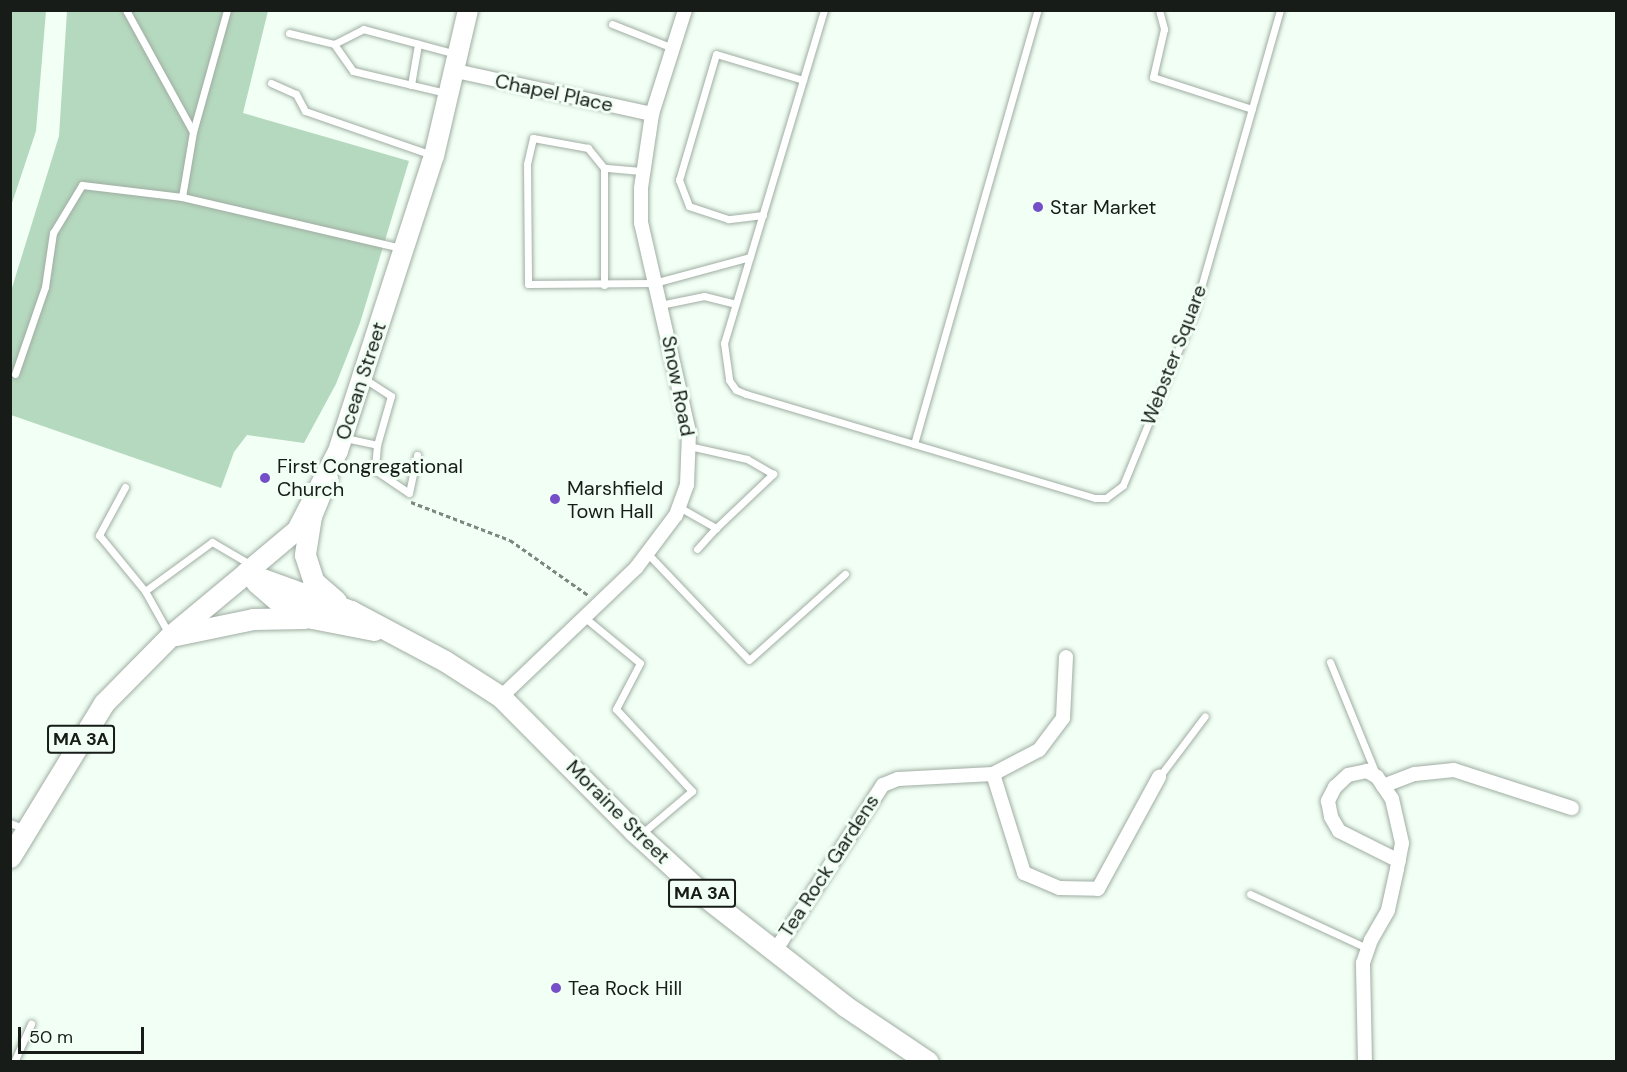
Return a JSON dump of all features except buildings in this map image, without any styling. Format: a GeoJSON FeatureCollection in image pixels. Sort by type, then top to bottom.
{"type":"FeatureCollection","features":[{"type":"Feature","properties":{"kind":"main road","name":"Ocean Street"},"geometry":{"type":"LineString","coordinates":[[10,857],[19,827],[104,703],[170,636],[297,530],[327,477],[342,438],[434,156],[458,63],[468,10]]}},
{"type":"Feature","properties":{"kind":"main road"},"geometry":{"type":"LineString","coordinates":[[327,477],[311,516],[305,555],[314,582],[351,611]]}},
{"type":"Feature","properties":{"kind":"main road","name":"Moraine Street"},"geometry":{"type":"LineString","coordinates":[[250,570],[351,611],[445,661],[501,697],[639,836],[775,951],[845,1006],[928,1062]]}},
{"type":"Feature","properties":{"kind":"main road","name":"Moraine Street"},"geometry":{"type":"LineString","coordinates":[[250,570],[285,607],[312,618],[391,633]]}},
{"type":"Feature","properties":{"kind":"main road","name":"MA 3A"},"geometry":{"type":"LineString","coordinates":[[170,636],[253,619],[312,618]]}},
{"type":"Feature","properties":{"kind":"street","name":"Snow Road"},"geometry":{"type":"LineString","coordinates":[[501,697],[648,554],[679,507],[687,485],[689,446],[681,385],[641,223],[641,171],[652,114],[685,10]]}},
{"type":"Feature","properties":{"kind":"street","name":"Chapel Place"},"geometry":{"type":"LineString","coordinates":[[458,63],[652,114]]}},
{"type":"Feature","properties":{"kind":"street","name":"Tea Rock Gardens"},"geometry":{"type":"LineString","coordinates":[[775,951],[883,785],[898,779],[993,774],[1039,750],[1063,718],[1065,657]]}},
{"type":"Feature","properties":{"kind":"street"},"geometry":{"type":"LineString","coordinates":[[1380,781],[1454,770],[1572,808]]}},
{"type":"Feature","properties":{"kind":"street"},"geometry":{"type":"LineString","coordinates":[[1365,1062],[1361,1012],[1363,963],[1367,948],[1388,910],[1399,861],[1402,843],[1399,819],[1380,781],[1366,771],[1342,781],[1329,801],[1331,817],[1339,831],[1399,861]]}},
{"type":"Feature","properties":{"kind":"street"},"geometry":{"type":"LineString","coordinates":[[993,774],[1024,873],[1059,888],[1098,889],[1159,777]]}},
{"type":"Feature","properties":{"kind":"lane"},"geometry":{"type":"LineString","coordinates":[[126,10],[193,132]]}},
{"type":"Feature","properties":{"kind":"lane"},"geometry":{"type":"LineString","coordinates":[[182,198],[193,132],[227,10]]}},
{"type":"Feature","properties":{"kind":"lane","name":"Webster Square"},"geometry":{"type":"LineString","coordinates":[[824,10],[735,304],[724,360],[736,390],[1095,498],[1114,495],[1123,484],[1194,312],[1280,10]]}},
{"type":"Feature","properties":{"kind":"lane"},"geometry":{"type":"LineString","coordinates":[[914,444],[1038,10]]}},
{"type":"Feature","properties":{"kind":"lane"},"geometry":{"type":"LineString","coordinates":[[1159,10],[1164,29],[1153,77],[1252,109]]}},
{"type":"Feature","properties":{"kind":"lane"},"geometry":{"type":"LineString","coordinates":[[612,24],[673,48]]}},
{"type":"Feature","properties":{"kind":"lane"},"geometry":{"type":"LineString","coordinates":[[334,44],[363,29],[418,44],[458,63]]}},
{"type":"Feature","properties":{"kind":"lane"},"geometry":{"type":"LineString","coordinates":[[290,33],[334,44],[353,71],[450,94]]}},
{"type":"Feature","properties":{"kind":"lane"},"geometry":{"type":"LineString","coordinates":[[411,85],[418,44]]}},
{"type":"Feature","properties":{"kind":"lane"},"geometry":{"type":"LineString","coordinates":[[763,215],[728,219],[689,206],[679,180],[716,54],[803,80]]}},
{"type":"Feature","properties":{"kind":"lane"},"geometry":{"type":"LineString","coordinates":[[271,83],[296,94],[304,111],[434,156]]}},
{"type":"Feature","properties":{"kind":"lane"},"geometry":{"type":"LineString","coordinates":[[604,285],[604,168],[588,148],[532,138],[527,164],[528,284],[604,285],[654,283],[750,257]]}},
{"type":"Feature","properties":{"kind":"lane"},"geometry":{"type":"LineString","coordinates":[[604,168],[641,171]]}},
{"type":"Feature","properties":{"kind":"lane"},"geometry":{"type":"LineString","coordinates":[[15,374],[45,287],[53,233],[82,185],[182,198],[404,248]]}},
{"type":"Feature","properties":{"kind":"lane"},"geometry":{"type":"LineString","coordinates":[[660,305],[704,296],[735,304]]}},
{"type":"Feature","properties":{"kind":"lane"},"geometry":{"type":"LineString","coordinates":[[362,377],[391,396],[376,445],[375,470],[409,494],[417,455]]}},
{"type":"Feature","properties":{"kind":"lane"},"geometry":{"type":"LineString","coordinates":[[342,438],[376,445]]}},
{"type":"Feature","properties":{"kind":"lane"},"geometry":{"type":"LineString","coordinates":[[689,446],[747,459],[773,474],[697,549]]}},
{"type":"Feature","properties":{"kind":"lane"},"geometry":{"type":"LineString","coordinates":[[125,487],[99,536],[145,591],[170,636]]}},
{"type":"Feature","properties":{"kind":"lane"},"geometry":{"type":"LineString","coordinates":[[679,507],[716,528]]}},
{"type":"Feature","properties":{"kind":"lane"},"geometry":{"type":"LineString","coordinates":[[145,591],[212,542],[250,570]]}},
{"type":"Feature","properties":{"kind":"lane"},"geometry":{"type":"LineString","coordinates":[[648,554],[748,660],[845,574]]}},
{"type":"Feature","properties":{"kind":"lane"},"geometry":{"type":"LineString","coordinates":[[584,617],[640,663],[616,709],[692,790],[639,836]]}},
{"type":"Feature","properties":{"kind":"lane"},"geometry":{"type":"LineString","coordinates":[[1330,662],[1380,781]]}},
{"type":"Feature","properties":{"kind":"lane"},"geometry":{"type":"LineString","coordinates":[[1159,777],[1204,716]]}},
{"type":"Feature","properties":{"kind":"lane"},"geometry":{"type":"LineString","coordinates":[[1250,894],[1367,948]]}},
{"type":"Feature","properties":{"kind":"lane"},"geometry":{"type":"LineString","coordinates":[[14,1062],[31,1024]]}},
{"type":"Feature","properties":{"kind":"path"},"geometry":{"type":"LineString","coordinates":[[409,494],[412,506],[510,540],[577,583],[598,605]]}},
{"type":"Feature","properties":{"kind":"green space"},"geometry":{"type":"Polygon","coordinates":[[[11,10],[46,11],[36,131],[11,206],[11,10]]]}},
{"type":"Feature","properties":{"kind":"green space"},"geometry":{"type":"Polygon","coordinates":[[[67,11],[268,11],[243,113],[409,161],[360,323],[336,384],[304,443],[247,435],[234,452],[221,488],[11,415],[11,291],[59,136],[67,11]]]}},
{"type":"Feature","properties":{"kind":"place","name":"Star Market"},"geometry":{"type":"Point","coordinates":[1038,207]}},
{"type":"Feature","properties":{"kind":"place","name":"First Congregational Church"},"geometry":{"type":"Point","coordinates":[265,478]}},
{"type":"Feature","properties":{"kind":"place","name":"Marshfield Town Hall"},"geometry":{"type":"Point","coordinates":[555,499]}},
{"type":"Feature","properties":{"kind":"place","name":"Tea Rock Hill"},"geometry":{"type":"Point","coordinates":[556,988]}}]}
